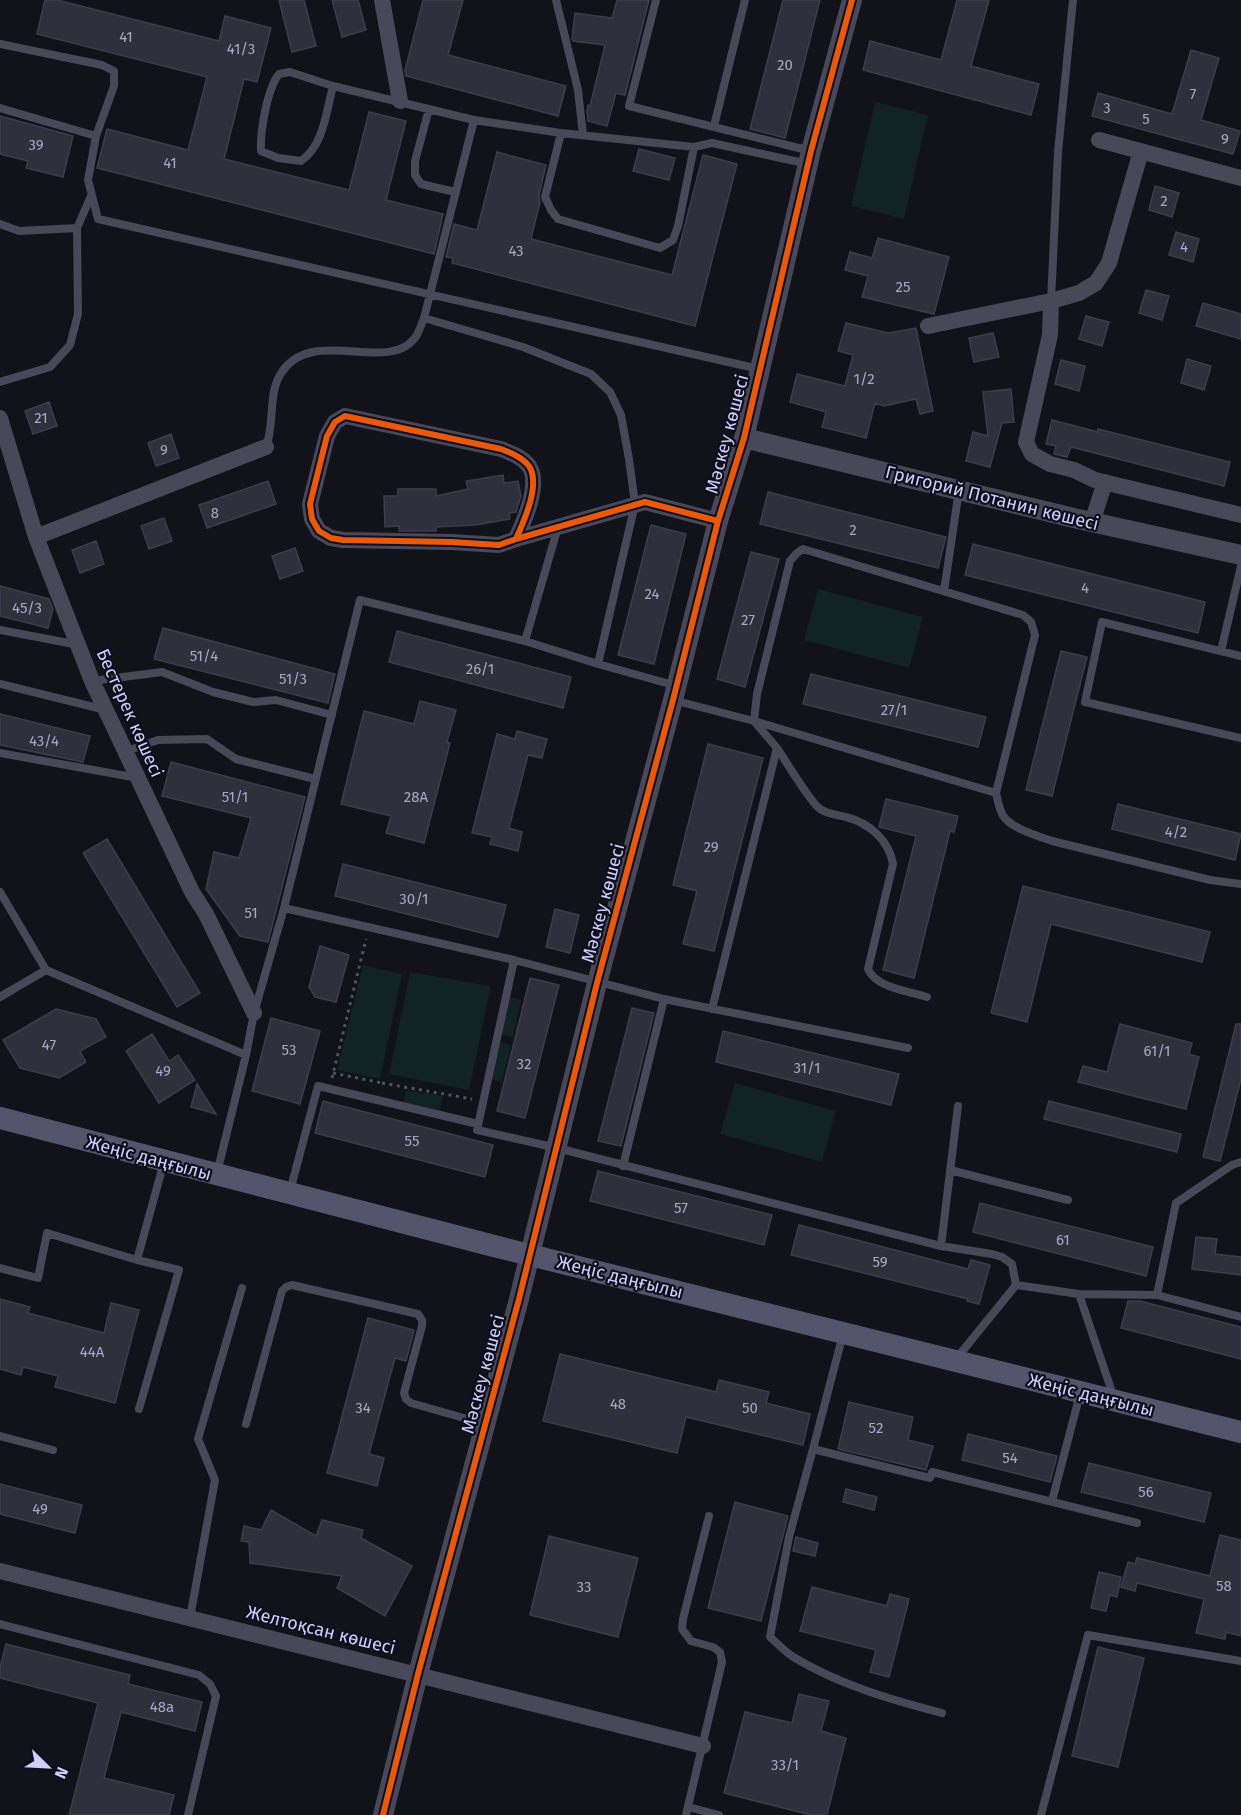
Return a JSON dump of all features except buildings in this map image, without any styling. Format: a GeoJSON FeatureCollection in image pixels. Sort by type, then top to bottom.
{"type":"FeatureCollection","features":[{"type":"Feature","properties":{"kind":"main road","name":"Жеңіс даңғылы"},"geometry":{"type":"LineString","coordinates":[[0,1119],[530,1255],[1241,1432]]}},
{"type":"Feature","properties":{"kind":"street"},"geometry":{"type":"LineString","coordinates":[[382,0],[400,101]]}},
{"type":"Feature","properties":{"kind":"street","name":"Мәскеу көшесі"},"geometry":{"type":"LineString","coordinates":[[383,1815],[418,1674],[530,1255],[597,983],[675,693],[718,521],[744,438],[810,158],[852,0]]}},
{"type":"Feature","properties":{"kind":"street"},"geometry":{"type":"LineString","coordinates":[[1099,140],[1241,178]]}},
{"type":"Feature","properties":{"kind":"street"},"geometry":{"type":"LineString","coordinates":[[928,326],[1051,301],[1079,293],[1096,284],[1109,263],[1141,151]]}},
{"type":"Feature","properties":{"kind":"street"},"geometry":{"type":"LineString","coordinates":[[1051,301],[1050,335],[1026,442],[1032,454],[1050,464],[1105,482],[1241,515]]}},
{"type":"Feature","properties":{"kind":"street"},"geometry":{"type":"LineString","coordinates":[[516,539],[529,510],[533,474],[528,465],[519,457],[501,449],[345,416],[335,422],[327,436],[310,504],[312,519],[319,531],[331,538],[498,545],[645,502],[718,521]]}},
{"type":"Feature","properties":{"kind":"street","name":"Бестерек көшесі"},"geometry":{"type":"LineString","coordinates":[[0,418],[36,537],[92,681],[192,892],[206,914],[254,1013]]}},
{"type":"Feature","properties":{"kind":"street","name":"Григорий Потанин көшесі"},"geometry":{"type":"LineString","coordinates":[[744,438],[1092,522],[1241,555]]}},
{"type":"Feature","properties":{"kind":"street"},"geometry":{"type":"LineString","coordinates":[[36,537],[266,447]]}},
{"type":"Feature","properties":{"kind":"street"},"geometry":{"type":"LineString","coordinates":[[1092,522],[1105,482]]}},
{"type":"Feature","properties":{"kind":"street","name":"Желтоқсан көшесі"},"geometry":{"type":"LineString","coordinates":[[0,1570],[703,1746]]}},
{"type":"Feature","properties":{"kind":"lane"},"geometry":{"type":"LineString","coordinates":[[556,0],[578,90],[583,135]]}},
{"type":"Feature","properties":{"kind":"lane"},"geometry":{"type":"LineString","coordinates":[[656,0],[629,106],[714,126],[810,158]]}},
{"type":"Feature","properties":{"kind":"lane"},"geometry":{"type":"LineString","coordinates":[[714,126],[745,0]]}},
{"type":"Feature","properties":{"kind":"lane"},"geometry":{"type":"LineString","coordinates":[[1051,301],[1058,152],[1073,0]]}},
{"type":"Feature","properties":{"kind":"lane"},"geometry":{"type":"LineString","coordinates":[[0,44],[102,65],[114,71],[114,86],[96,136],[88,180],[90,196],[98,219],[760,369]]}},
{"type":"Feature","properties":{"kind":"lane"},"geometry":{"type":"LineString","coordinates":[[333,86],[318,143],[312,154],[301,161],[278,158],[261,151],[260,141],[272,82],[279,74],[290,72],[333,86],[474,120],[561,133],[694,147],[712,143],[810,158]]}},
{"type":"Feature","properties":{"kind":"lane"},"geometry":{"type":"LineString","coordinates":[[0,108],[96,136]]}},
{"type":"Feature","properties":{"kind":"lane"},"geometry":{"type":"LineString","coordinates":[[429,109],[415,161],[416,175],[421,183],[455,192]]}},
{"type":"Feature","properties":{"kind":"lane"},"geometry":{"type":"LineString","coordinates":[[266,447],[271,429],[273,390],[280,374],[295,359],[325,350],[392,352],[403,348],[415,339],[424,318],[474,120]]}},
{"type":"Feature","properties":{"kind":"lane"},"geometry":{"type":"LineString","coordinates":[[561,133],[545,197],[558,219],[660,248],[673,240],[678,226],[694,147]]}},
{"type":"Feature","properties":{"kind":"lane"},"geometry":{"type":"LineString","coordinates":[[0,382],[50,367],[70,345],[78,314],[77,228],[90,196]]}},
{"type":"Feature","properties":{"kind":"lane"},"geometry":{"type":"LineString","coordinates":[[0,224],[19,231],[77,228]]}},
{"type":"Feature","properties":{"kind":"lane"},"geometry":{"type":"LineString","coordinates":[[424,318],[523,347],[591,374],[610,392],[621,415],[635,504],[598,664]]}},
{"type":"Feature","properties":{"kind":"lane"},"geometry":{"type":"LineString","coordinates":[[945,591],[959,490]]}},
{"type":"Feature","properties":{"kind":"lane"},"geometry":{"type":"LineString","coordinates":[[525,641],[558,526]]}},
{"type":"Feature","properties":{"kind":"lane"},"geometry":{"type":"LineString","coordinates":[[927,997],[883,984],[870,975],[868,969],[893,864],[884,840],[859,822],[821,810],[777,748],[754,721],[757,694],[790,561],[796,553],[803,549],[1023,615],[1031,622],[1035,635],[996,793],[999,808],[1005,818],[1038,836],[1210,880],[1241,884]]}},
{"type":"Feature","properties":{"kind":"lane"},"geometry":{"type":"LineString","coordinates":[[1221,651],[1241,566]]}},
{"type":"Feature","properties":{"kind":"lane"},"geometry":{"type":"LineString","coordinates":[[216,1175],[246,1055],[254,1013],[284,908],[360,600],[525,641],[598,664],[754,721],[996,793]]}},
{"type":"Feature","properties":{"kind":"lane"},"geometry":{"type":"LineString","coordinates":[[1241,656],[1102,622],[1085,702],[1241,738]]}},
{"type":"Feature","properties":{"kind":"lane"},"geometry":{"type":"LineString","coordinates":[[0,630],[79,645]]}},
{"type":"Feature","properties":{"kind":"lane"},"geometry":{"type":"LineString","coordinates":[[92,681],[162,672],[213,692],[253,702],[276,700],[332,715]]}},
{"type":"Feature","properties":{"kind":"lane"},"geometry":{"type":"LineString","coordinates":[[0,684],[107,710]]}},
{"type":"Feature","properties":{"kind":"lane"},"geometry":{"type":"LineString","coordinates":[[127,752],[158,740],[207,739],[236,759],[315,779]]}},
{"type":"Feature","properties":{"kind":"lane"},"geometry":{"type":"LineString","coordinates":[[712,1009],[777,748]]}},
{"type":"Feature","properties":{"kind":"lane"},"geometry":{"type":"LineString","coordinates":[[0,753],[138,778]]}},
{"type":"Feature","properties":{"kind":"lane"},"geometry":{"type":"LineString","coordinates":[[0,892],[46,970],[246,1055]]}},
{"type":"Feature","properties":{"kind":"lane"},"geometry":{"type":"LineString","coordinates":[[284,908],[514,960],[664,999],[908,1048]]}},
{"type":"Feature","properties":{"kind":"lane"},"geometry":{"type":"LineString","coordinates":[[514,960],[477,1130],[557,1148],[941,1246],[1002,1257],[1012,1264],[1016,1285],[955,1361]]}},
{"type":"Feature","properties":{"kind":"lane"},"geometry":{"type":"LineString","coordinates":[[0,997],[46,970]]}},
{"type":"Feature","properties":{"kind":"lane"},"geometry":{"type":"LineString","coordinates":[[623,1166],[664,999]]}},
{"type":"Feature","properties":{"kind":"lane"},"geometry":{"type":"LineString","coordinates":[[289,1194],[318,1086],[478,1124]]}},
{"type":"Feature","properties":{"kind":"lane"},"geometry":{"type":"LineString","coordinates":[[941,1246],[958,1106]]}},
{"type":"Feature","properties":{"kind":"lane"},"geometry":{"type":"LineString","coordinates":[[137,1260],[164,1162]]}},
{"type":"Feature","properties":{"kind":"lane"},"geometry":{"type":"LineString","coordinates":[[1157,1295],[1176,1203],[1232,1165],[1241,1162]]}},
{"type":"Feature","properties":{"kind":"lane"},"geometry":{"type":"LineString","coordinates":[[950,1170],[1068,1200]]}},
{"type":"Feature","properties":{"kind":"lane"},"geometry":{"type":"LineString","coordinates":[[0,1268],[38,1278],[47,1233],[179,1270],[139,1409]]}},
{"type":"Feature","properties":{"kind":"lane"},"geometry":{"type":"LineString","coordinates":[[246,1424],[282,1291],[292,1285],[418,1314],[422,1320],[422,1326],[404,1393],[406,1399],[411,1403],[486,1424]]}},
{"type":"Feature","properties":{"kind":"lane"},"geometry":{"type":"LineString","coordinates":[[1016,1285],[1079,1294],[1157,1295],[1241,1317]]}},
{"type":"Feature","properties":{"kind":"lane"},"geometry":{"type":"LineString","coordinates":[[190,1618],[215,1480],[198,1439],[242,1288]]}},
{"type":"Feature","properties":{"kind":"lane"},"geometry":{"type":"LineString","coordinates":[[1079,1294],[1115,1402]]}},
{"type":"Feature","properties":{"kind":"lane"},"geometry":{"type":"LineString","coordinates":[[844,1332],[789,1538],[770,1637],[793,1657],[846,1683],[900,1702],[942,1713]]}},
{"type":"Feature","properties":{"kind":"lane"},"geometry":{"type":"LineString","coordinates":[[1052,1501],[1080,1393]]}},
{"type":"Feature","properties":{"kind":"lane"},"geometry":{"type":"LineString","coordinates":[[0,1436],[53,1450]]}},
{"type":"Feature","properties":{"kind":"lane"},"geometry":{"type":"LineString","coordinates":[[813,1449],[930,1478],[932,1472],[1137,1523]]}},
{"type":"Feature","properties":{"kind":"lane"},"geometry":{"type":"LineString","coordinates":[[708,1516],[682,1629],[691,1641],[713,1647],[720,1652],[722,1662],[687,1811],[719,1815]]}},
{"type":"Feature","properties":{"kind":"lane"},"geometry":{"type":"LineString","coordinates":[[0,1624],[199,1674],[210,1684],[216,1696],[188,1815]]}},
{"type":"Feature","properties":{"kind":"lane"},"geometry":{"type":"LineString","coordinates":[[1041,1815],[1088,1635],[1241,1661]]}},
{"type":"Feature","properties":{"kind":"path"},"geometry":{"type":"LineString","coordinates":[[329,1089],[369,928]]}},
{"type":"Feature","properties":{"kind":"path"},"geometry":{"type":"LineString","coordinates":[[333,1073],[483,1101]]}},
{"type":"Feature","properties":{"kind":"path"},"geometry":{"type":"LineString","coordinates":[[378,1101],[382,1083]]}},
{"type":"Feature","properties":{"kind":"shaded area"},"geometry":{"type":"Polygon","coordinates":[[[875,102],[928,115],[904,219],[851,206],[875,102]]]}},
{"type":"Feature","properties":{"kind":"shaded area"},"geometry":{"type":"Polygon","coordinates":[[[818,589],[923,617],[909,668],[804,640],[818,589]]]}},
{"type":"Feature","properties":{"kind":"shaded area"},"geometry":{"type":"Polygon","coordinates":[[[363,965],[402,974],[380,1079],[337,1070],[363,965]]]}},
{"type":"Feature","properties":{"kind":"shaded area"},"geometry":{"type":"Polygon","coordinates":[[[410,972],[491,986],[469,1090],[389,1074],[410,972]]]}},
{"type":"Feature","properties":{"kind":"shaded area"},"geometry":{"type":"Polygon","coordinates":[[[509,997],[521,1000],[513,1037],[501,1034],[509,997]]]}},
{"type":"Feature","properties":{"kind":"shaded area"},"geometry":{"type":"Polygon","coordinates":[[[499,1042],[511,1045],[502,1082],[491,1079],[499,1042]]]}},
{"type":"Feature","properties":{"kind":"shaded area"},"geometry":{"type":"Polygon","coordinates":[[[735,1083],[836,1111],[822,1162],[720,1134],[735,1083]]]}},
{"type":"Feature","properties":{"kind":"shaded area"},"geometry":{"type":"Polygon","coordinates":[[[406,1090],[443,1096],[440,1111],[404,1103],[406,1090]]]}},
{"type":"Feature","properties":{"kind":"cycle path"},"geometry":{"type":"LineString","coordinates":[[383,1815],[418,1674],[519,1299],[597,983],[673,700],[718,521],[744,438],[811,151],[852,0]]}},
{"type":"Feature","properties":{"kind":"cycle path"},"geometry":{"type":"LineString","coordinates":[[516,539],[530,502],[533,482],[529,466],[520,458],[501,449],[345,416],[335,422],[327,436],[310,504],[312,519],[319,531],[331,538],[499,545],[645,502],[718,521]]}}]}
